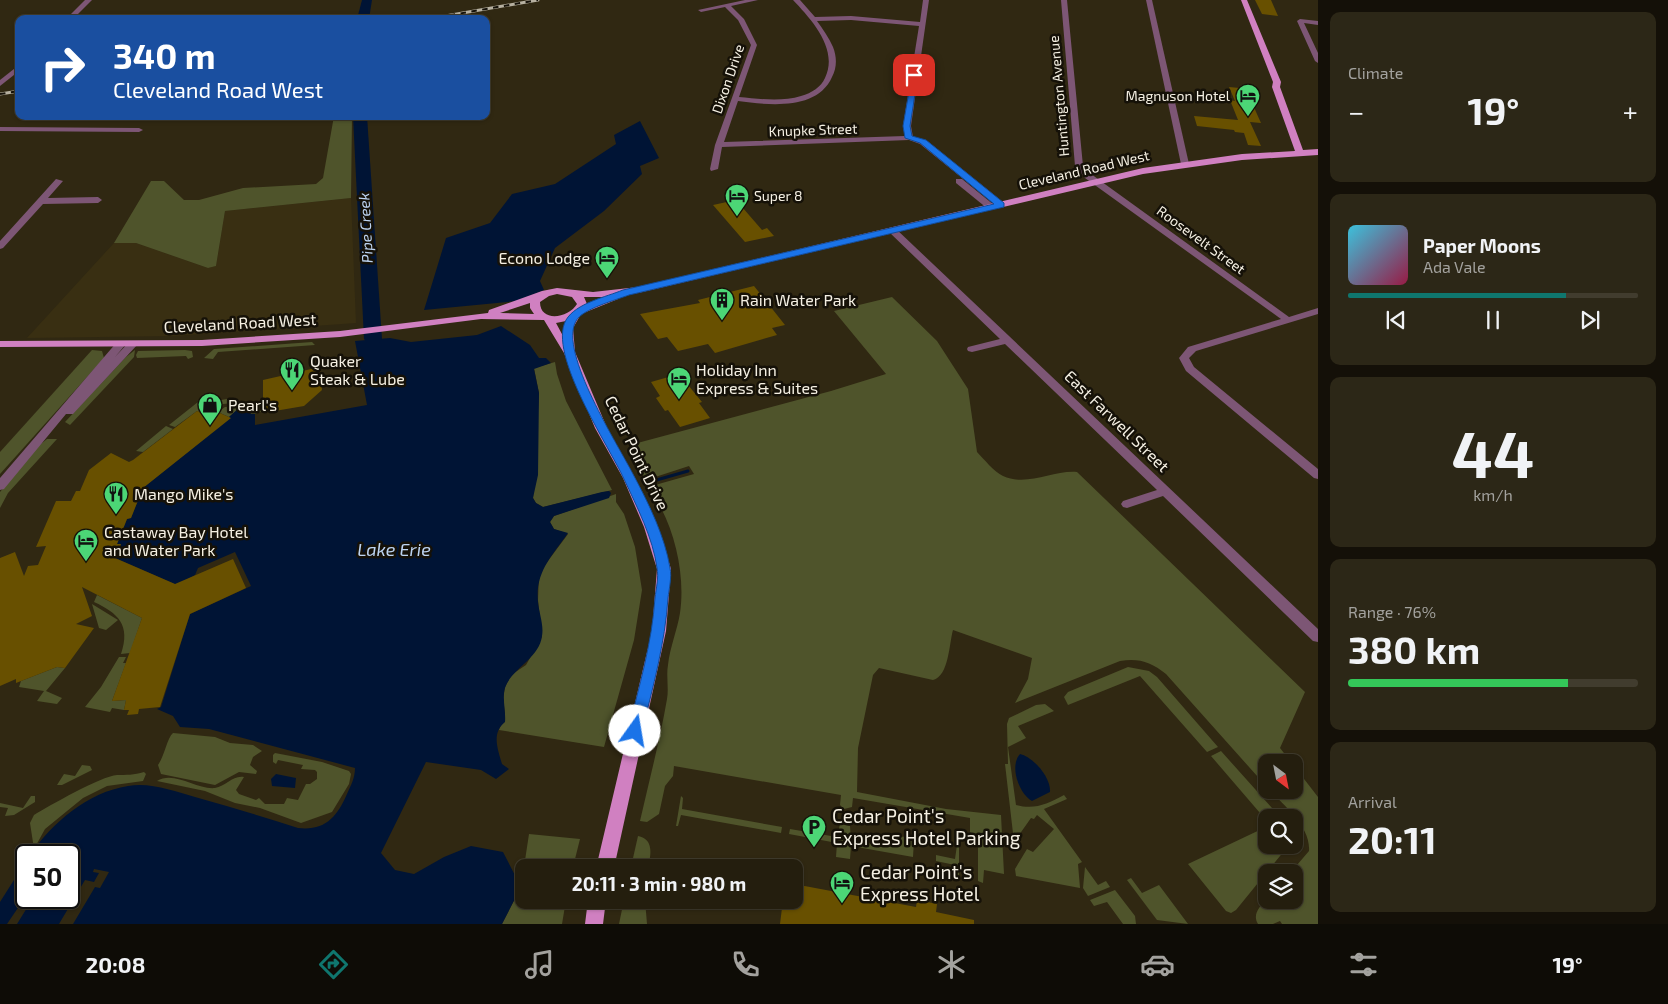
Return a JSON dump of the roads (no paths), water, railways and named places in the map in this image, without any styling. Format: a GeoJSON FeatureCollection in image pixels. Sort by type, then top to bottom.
{"type":"FeatureCollection","features":[{"type":"Feature","properties":{"kind":"main road"},"geometry":{"type":"LineString","coordinates":[[1237,0],[1269,81],[1276,87]]}},
{"type":"Feature","properties":{"kind":"main road"},"geometry":{"type":"LineString","coordinates":[[1244,0],[1277,82],[1276,87],[1300,153]]}},
{"type":"Feature","properties":{"kind":"main road","name":"Cleveland Road West"},"geometry":{"type":"LineString","coordinates":[[481,316],[557,291],[593,295],[626,292],[1143,171],[1185,164],[1318,152]]}},
{"type":"Feature","properties":{"kind":"main road","name":"Cleveland Road West"},"geometry":{"type":"LineString","coordinates":[[0,344],[202,343],[340,334],[481,316],[566,318],[626,292]]}},
{"type":"Feature","properties":{"kind":"main road"},"geometry":{"type":"LineString","coordinates":[[573,293],[582,301],[577,313]]}},
{"type":"Feature","properties":{"kind":"main road","name":"Cedar Point Drive"},"geometry":{"type":"LineString","coordinates":[[541,296],[535,302],[534,308],[546,318],[569,352],[594,413],[629,478],[644,511],[664,569],[659,631],[607,859]]}},
{"type":"Feature","properties":{"kind":"main road","name":"Cedar Point Drive"},"geometry":{"type":"LineString","coordinates":[[569,352],[568,328],[577,313]]}},
{"type":"Feature","properties":{"kind":"main road"},"geometry":{"type":"LineString","coordinates":[[594,924],[596,909]]}},
{"type":"Feature","properties":{"kind":"street"},"geometry":{"type":"LineString","coordinates":[[73,15],[89,0]]}},
{"type":"Feature","properties":{"kind":"street"},"geometry":{"type":"LineString","coordinates":[[701,10],[755,0]]}},
{"type":"Feature","properties":{"kind":"street"},"geometry":{"type":"LineString","coordinates":[[735,99],[764,102],[788,101],[810,95],[825,86],[831,72],[832,53],[813,19],[796,0]]}},
{"type":"Feature","properties":{"kind":"street"},"geometry":{"type":"LineString","coordinates":[[926,0],[906,126],[909,138],[991,208]]}},
{"type":"Feature","properties":{"kind":"street","name":"Huntington Avenue"},"geometry":{"type":"LineString","coordinates":[[1064,0],[1077,162],[1083,172],[1097,182]]}},
{"type":"Feature","properties":{"kind":"street"},"geometry":{"type":"LineString","coordinates":[[1149,0],[1185,164]]}},
{"type":"Feature","properties":{"kind":"street","name":"Dixon Drive"},"geometry":{"type":"LineString","coordinates":[[714,169],[719,145],[754,43],[741,19],[726,5]]}},
{"type":"Feature","properties":{"kind":"street"},"geometry":{"type":"LineString","coordinates":[[813,19],[851,18],[922,24]]}},
{"type":"Feature","properties":{"kind":"street"},"geometry":{"type":"LineString","coordinates":[[1318,22],[1300,21],[1318,60]]}},
{"type":"Feature","properties":{"kind":"street"},"geometry":{"type":"LineString","coordinates":[[0,84],[15,71]]}},
{"type":"Feature","properties":{"kind":"street"},"geometry":{"type":"LineString","coordinates":[[0,129],[138,130]]}},
{"type":"Feature","properties":{"kind":"street"},"geometry":{"type":"LineString","coordinates":[[909,138],[923,142],[1001,205]]}},
{"type":"Feature","properties":{"kind":"street","name":"Knupke Street"},"geometry":{"type":"LineString","coordinates":[[719,145],[909,138]]}},
{"type":"Feature","properties":{"kind":"street"},"geometry":{"type":"LineString","coordinates":[[0,246],[43,201],[59,181]]}},
{"type":"Feature","properties":{"kind":"street","name":"Roosevelt Street"},"geometry":{"type":"LineString","coordinates":[[1097,182],[1288,320]]}},
{"type":"Feature","properties":{"kind":"street"},"geometry":{"type":"LineString","coordinates":[[43,201],[98,200]]}},
{"type":"Feature","properties":{"kind":"street","name":"East Farwell Street"},"geometry":{"type":"LineString","coordinates":[[892,230],[1318,637]]}},
{"type":"Feature","properties":{"kind":"street"},"geometry":{"type":"LineString","coordinates":[[1318,311],[1192,350],[1184,357],[1185,363],[1190,369],[1318,475]]}},
{"type":"Feature","properties":{"kind":"street"},"geometry":{"type":"LineString","coordinates":[[972,349],[1008,340]]}},
{"type":"Feature","properties":{"kind":"street"},"geometry":{"type":"LineString","coordinates":[[0,486],[50,426],[63,407],[121,344]]}},
{"type":"Feature","properties":{"kind":"street"},"geometry":{"type":"LineString","coordinates":[[50,426],[72,409],[133,344]]}},
{"type":"Feature","properties":{"kind":"street"},"geometry":{"type":"LineString","coordinates":[[1126,504],[1166,491]]}},
{"type":"Feature","properties":{"kind":"water"},"geometry":{"type":"Polygon","coordinates":[[[640,121],[659,158],[640,166],[642,174],[604,211],[555,248],[540,281],[544,290],[517,301],[424,310],[446,238],[490,223],[512,194],[555,184],[616,144],[614,135],[640,121]]]}},
{"type":"Feature","properties":{"kind":"water","name":"Lake Erie"},"geometry":{"type":"Polygon","coordinates":[[[501,326],[530,345],[539,358],[546,358],[551,363],[534,369],[539,393],[538,475],[533,498],[536,503],[543,507],[602,492],[609,491],[611,493],[609,498],[554,516],[550,522],[554,529],[568,533],[546,565],[539,582],[538,602],[542,623],[540,644],[531,658],[508,681],[505,688],[505,722],[498,731],[497,742],[502,764],[509,769],[496,779],[481,770],[426,762],[381,853],[395,870],[414,874],[444,857],[471,846],[503,852],[515,875],[515,899],[502,924],[0,924],[0,902],[15,878],[15,909],[80,909],[80,844],[38,844],[72,811],[85,802],[113,789],[136,785],[162,788],[298,828],[323,825],[334,816],[351,784],[355,768],[209,729],[180,727],[173,716],[157,709],[161,707],[190,614],[251,586],[235,552],[198,568],[195,575],[177,585],[115,558],[121,545],[117,544],[127,519],[131,518],[143,488],[230,418],[239,408],[255,414],[255,425],[367,405],[355,341],[390,338],[411,342],[477,335],[501,326]]]}},
{"type":"Feature","properties":{"kind":"water"},"geometry":{"type":"Polygon","coordinates":[[[1020,754],[1035,763],[1048,780],[1050,786],[1050,792],[1032,801],[1023,792],[1017,779],[1015,765],[1020,754]]]}},
{"type":"Feature","properties":{"kind":"water"},"geometry":{"type":"Polygon","coordinates":[[[276,774],[296,778],[295,788],[272,786],[271,779],[276,774]]]}},
{"type":"Feature","properties":{"kind":"waterway","name":"Pipe Creek"},"geometry":{"type":"LineString","coordinates":[[364,15],[367,0]]}},
{"type":"Feature","properties":{"kind":"waterway","name":"Pipe Creek"},"geometry":{"type":"LineString","coordinates":[[360,120],[373,339]]}},
{"type":"Feature","properties":{"kind":"waterway"},"geometry":{"type":"LineString","coordinates":[[646,483],[688,471]]}},
{"type":"Feature","properties":{"kind":"railway"},"geometry":{"type":"LineString","coordinates":[[451,15],[538,0]]}},
{"type":"Feature","properties":{"kind":"railway"},"geometry":{"type":"LineString","coordinates":[[0,94],[15,92]]}},
{"type":"Feature","properties":{"kind":"place","name":"Magnuson Hotel"},"geometry":{"type":"Point","coordinates":[1248,117]}},
{"type":"Feature","properties":{"kind":"place","name":"Super 8"},"geometry":{"type":"Point","coordinates":[737,217]}},
{"type":"Feature","properties":{"kind":"place","name":"Econo Lodge"},"geometry":{"type":"Point","coordinates":[607,279]}},
{"type":"Feature","properties":{"kind":"place","name":"Rain Water Park"},"geometry":{"type":"Point","coordinates":[722,321]}},
{"type":"Feature","properties":{"kind":"place","name":"Quaker Steak & Lube"},"geometry":{"type":"Point","coordinates":[292,391]}},
{"type":"Feature","properties":{"kind":"place","name":"Holiday Inn Express & Suites"},"geometry":{"type":"Point","coordinates":[679,400]}},
{"type":"Feature","properties":{"kind":"place","name":"Pearl's"},"geometry":{"type":"Point","coordinates":[210,426]}},
{"type":"Feature","properties":{"kind":"place","name":"Mango Mike's"},"geometry":{"type":"Point","coordinates":[116,515]}},
{"type":"Feature","properties":{"kind":"place","name":"Castaway Bay Hotel and Water Park"},"geometry":{"type":"Point","coordinates":[86,562]}},
{"type":"Feature","properties":{"kind":"place","name":"Cedar Point's Express Hotel Parking"},"geometry":{"type":"Point","coordinates":[814,848]}},
{"type":"Feature","properties":{"kind":"place","name":"Cedar Point's Express Hotel"},"geometry":{"type":"Point","coordinates":[842,904]}}]}
